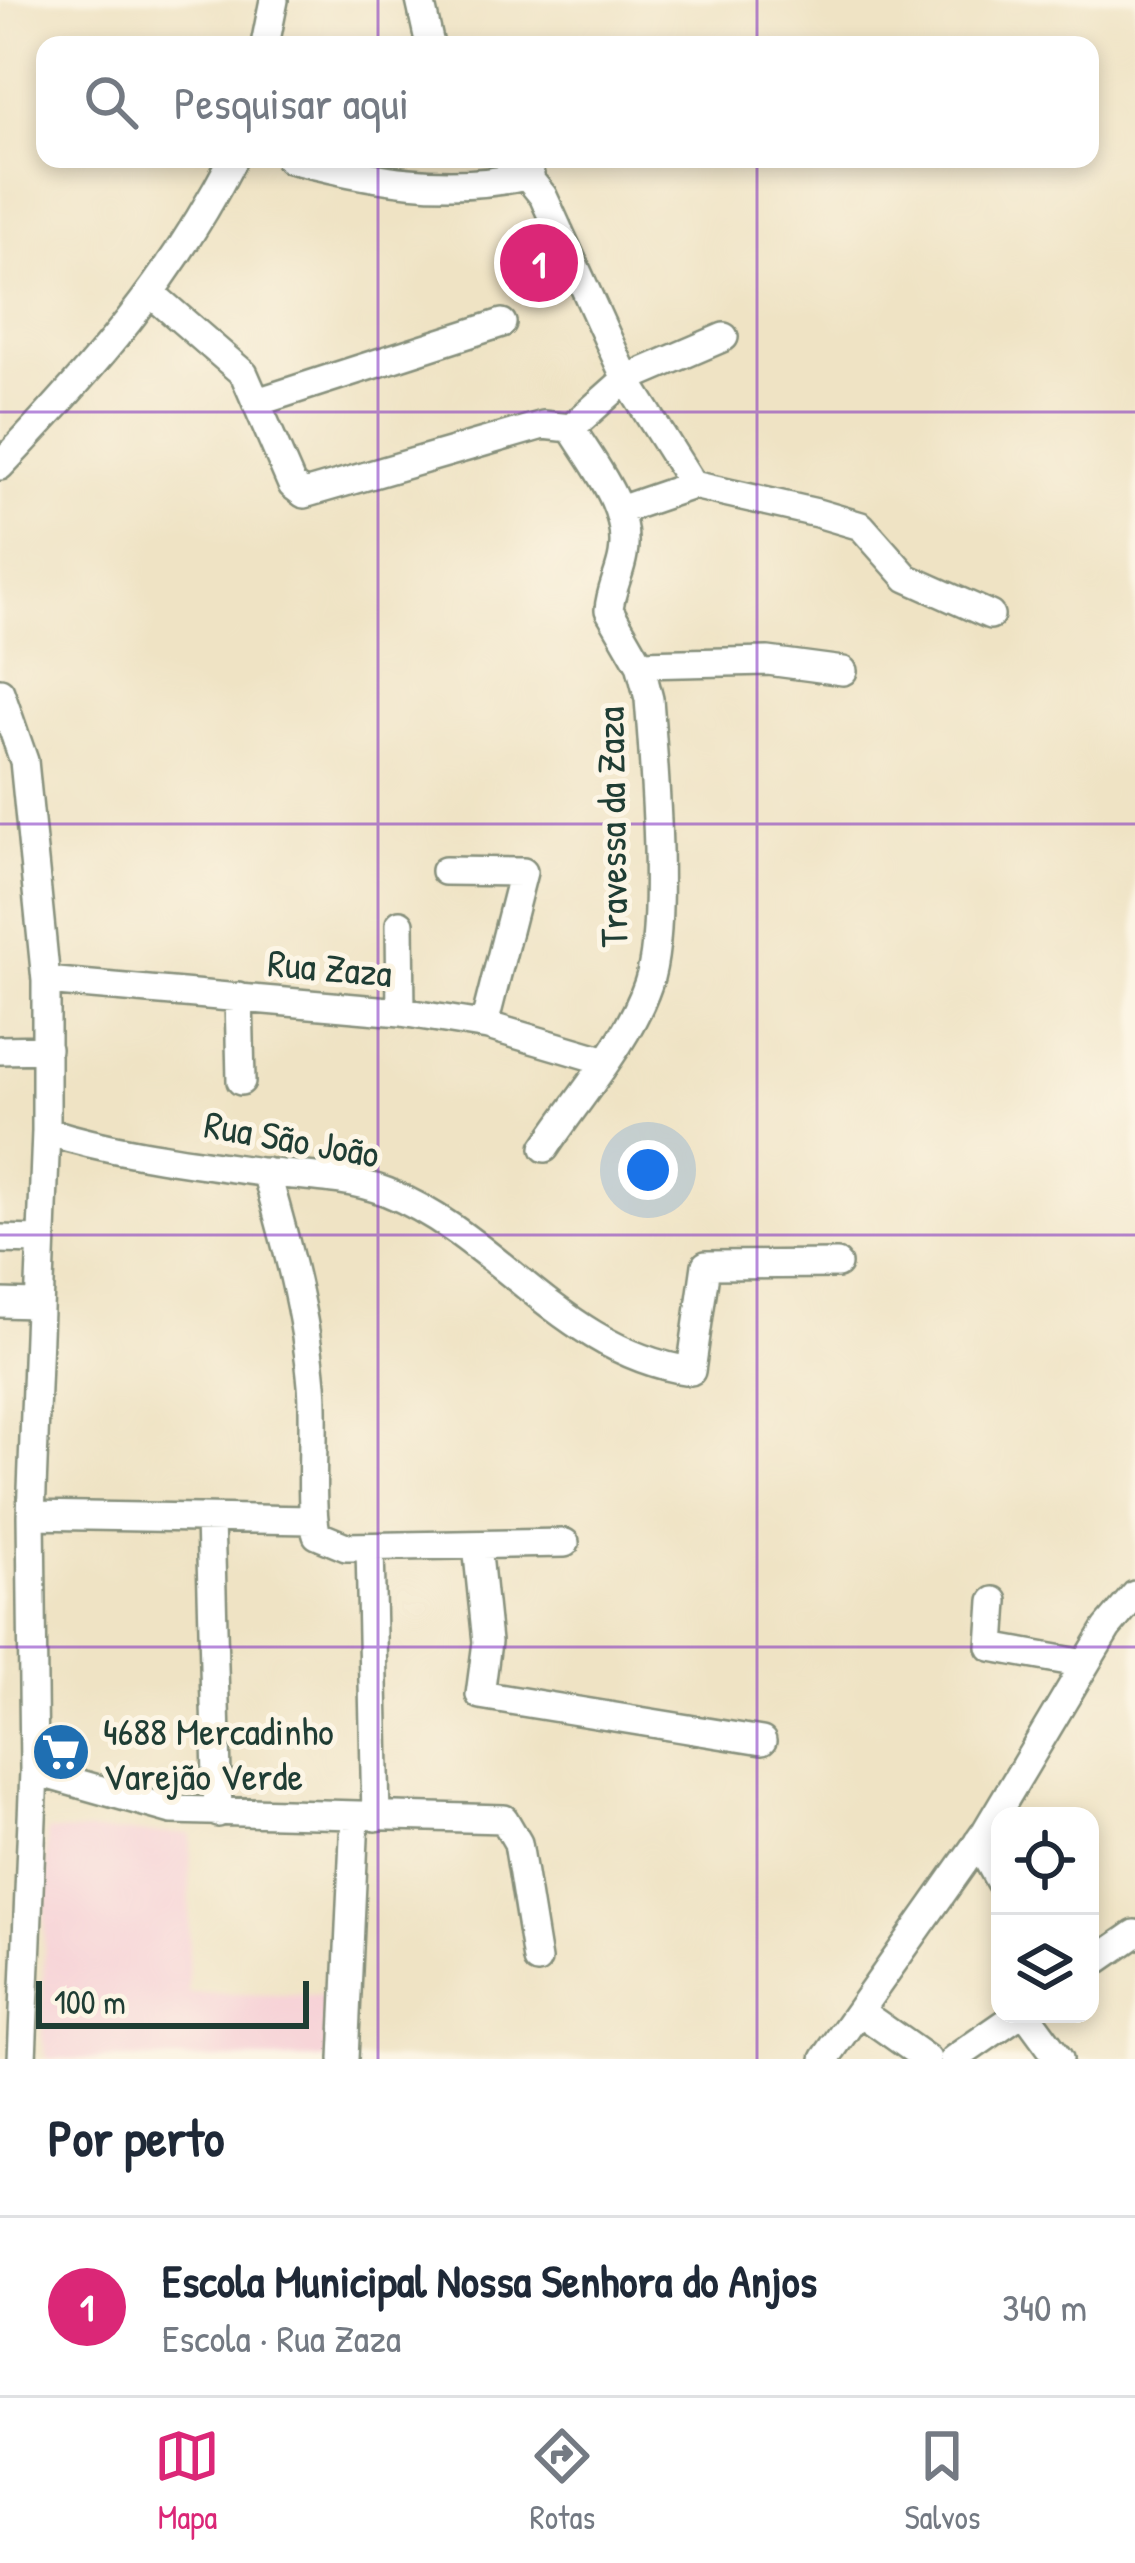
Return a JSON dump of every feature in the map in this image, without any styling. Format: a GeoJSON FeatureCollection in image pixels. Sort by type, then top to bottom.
{"type":"FeatureCollection","features":[{"type":"Feature","properties":{"kind":"street"},"geometry":{"type":"LineString","coordinates":[[267,36],[274,0]]}},
{"type":"Feature","properties":{"kind":"street"},"geometry":{"type":"LineString","coordinates":[[420,0],[428,36]]}},
{"type":"Feature","properties":{"kind":"street"},"geometry":{"type":"LineString","coordinates":[[0,466],[101,360],[153,295],[228,168]]}},
{"type":"Feature","properties":{"kind":"street"},"geometry":{"type":"LineString","coordinates":[[334,168],[435,188],[484,186],[519,168]]}},
{"type":"Feature","properties":{"kind":"street"},"geometry":{"type":"LineString","coordinates":[[522,168],[564,236],[626,379],[693,485]]}},
{"type":"Feature","properties":{"kind":"street"},"geometry":{"type":"LineString","coordinates":[[153,295],[231,358],[260,401],[286,473],[304,494],[542,425],[572,428],[626,379],[724,337]]}},
{"type":"Feature","properties":{"kind":"street"},"geometry":{"type":"LineString","coordinates":[[260,401],[502,323]]}},
{"type":"Feature","properties":{"kind":"street"},"geometry":{"type":"LineString","coordinates":[[572,428],[620,510],[693,485],[861,526],[907,578],[990,615]]}},
{"type":"Feature","properties":{"kind":"street","name":"Travessa da Zaza"},"geometry":{"type":"LineString","coordinates":[[545,1148],[629,1028],[653,967],[651,732],[640,664],[609,610],[624,550],[620,510]]}},
{"type":"Feature","properties":{"kind":"street"},"geometry":{"type":"LineString","coordinates":[[640,664],[768,661],[843,671]]}},
{"type":"Feature","properties":{"kind":"street"},"geometry":{"type":"LineString","coordinates":[[0,692],[24,761],[46,981],[46,1131],[35,1304],[31,1515],[34,1772],[22,2059]]}},
{"type":"Feature","properties":{"kind":"street"},"geometry":{"type":"LineString","coordinates":[[445,871],[523,872],[484,1025]]}},
{"type":"Feature","properties":{"kind":"street"},"geometry":{"type":"LineString","coordinates":[[400,924],[401,1012]]}},
{"type":"Feature","properties":{"kind":"street","name":"Rua Zaza"},"geometry":{"type":"LineString","coordinates":[[46,981],[401,1012],[484,1025],[603,1060]]}},
{"type":"Feature","properties":{"kind":"street"},"geometry":{"type":"LineString","coordinates":[[239,998],[241,1081]]}},
{"type":"Feature","properties":{"kind":"street"},"geometry":{"type":"LineString","coordinates":[[0,1050],[47,1049]]}},
{"type":"Feature","properties":{"kind":"street","name":"Rua São João"},"geometry":{"type":"LineString","coordinates":[[46,1131],[89,1145],[353,1181],[408,1202],[595,1338],[662,1366],[692,1370],[706,1264],[837,1264]]}},
{"type":"Feature","properties":{"kind":"street"},"geometry":{"type":"LineString","coordinates":[[266,1172],[306,1337],[316,1445],[312,1520],[327,1543],[370,1547],[565,1543]]}},
{"type":"Feature","properties":{"kind":"street"},"geometry":{"type":"LineString","coordinates":[[0,1239],[38,1240]]}},
{"type":"Feature","properties":{"kind":"street"},"geometry":{"type":"LineString","coordinates":[[0,1304],[35,1304]]}},
{"type":"Feature","properties":{"kind":"street"},"geometry":{"type":"LineString","coordinates":[[31,1515],[312,1520]]}},
{"type":"Feature","properties":{"kind":"street"},"geometry":{"type":"LineString","coordinates":[[210,1519],[218,1813]]}},
{"type":"Feature","properties":{"kind":"street"},"geometry":{"type":"LineString","coordinates":[[477,1545],[487,1642],[480,1695],[762,1741]]}},
{"type":"Feature","properties":{"kind":"street"},"geometry":{"type":"LineString","coordinates":[[344,2059],[365,1816],[370,1547]]}},
{"type":"Feature","properties":{"kind":"street"},"geometry":{"type":"LineString","coordinates":[[825,2059],[979,1842],[1085,1664],[1135,1595]]}},
{"type":"Feature","properties":{"kind":"street"},"geometry":{"type":"LineString","coordinates":[[994,1601],[992,1647],[1085,1664]]}},
{"type":"Feature","properties":{"kind":"street"},"geometry":{"type":"LineString","coordinates":[[34,1772],[160,1807],[218,1813],[483,1816],[509,1822],[523,1861],[537,1960]]}},
{"type":"Feature","properties":{"kind":"street"},"geometry":{"type":"LineString","coordinates":[[979,1842],[991,1865]]}},
{"type":"Feature","properties":{"kind":"street"},"geometry":{"type":"LineString","coordinates":[[1099,1959],[1135,1934]]}},
{"type":"Feature","properties":{"kind":"street"},"geometry":{"type":"LineString","coordinates":[[859,2011],[927,2059]]}},
{"type":"Feature","properties":{"kind":"street"},"geometry":{"type":"LineString","coordinates":[[953,2059],[1009,2023]]}},
{"type":"Feature","properties":{"kind":"street"},"geometry":{"type":"LineString","coordinates":[[1030,2023],[1059,2059]]}},
{"type":"Feature","properties":{"kind":"shaded area"},"geometry":{"type":"Polygon","coordinates":[[[47,1831],[191,1834],[188,1993],[331,1996],[329,2059],[47,2059],[42,2037],[47,1831]]]}},
{"type":"Feature","properties":{"kind":"place","name":"Escola Municipal Nossa Senhora do Anjos"},"geometry":{"type":"Point","coordinates":[539,263]}},
{"type":"Feature","properties":{"kind":"place","name":"4688 Mercadinho Varejão Verde"},"geometry":{"type":"Point","coordinates":[61,1752]}}]}
